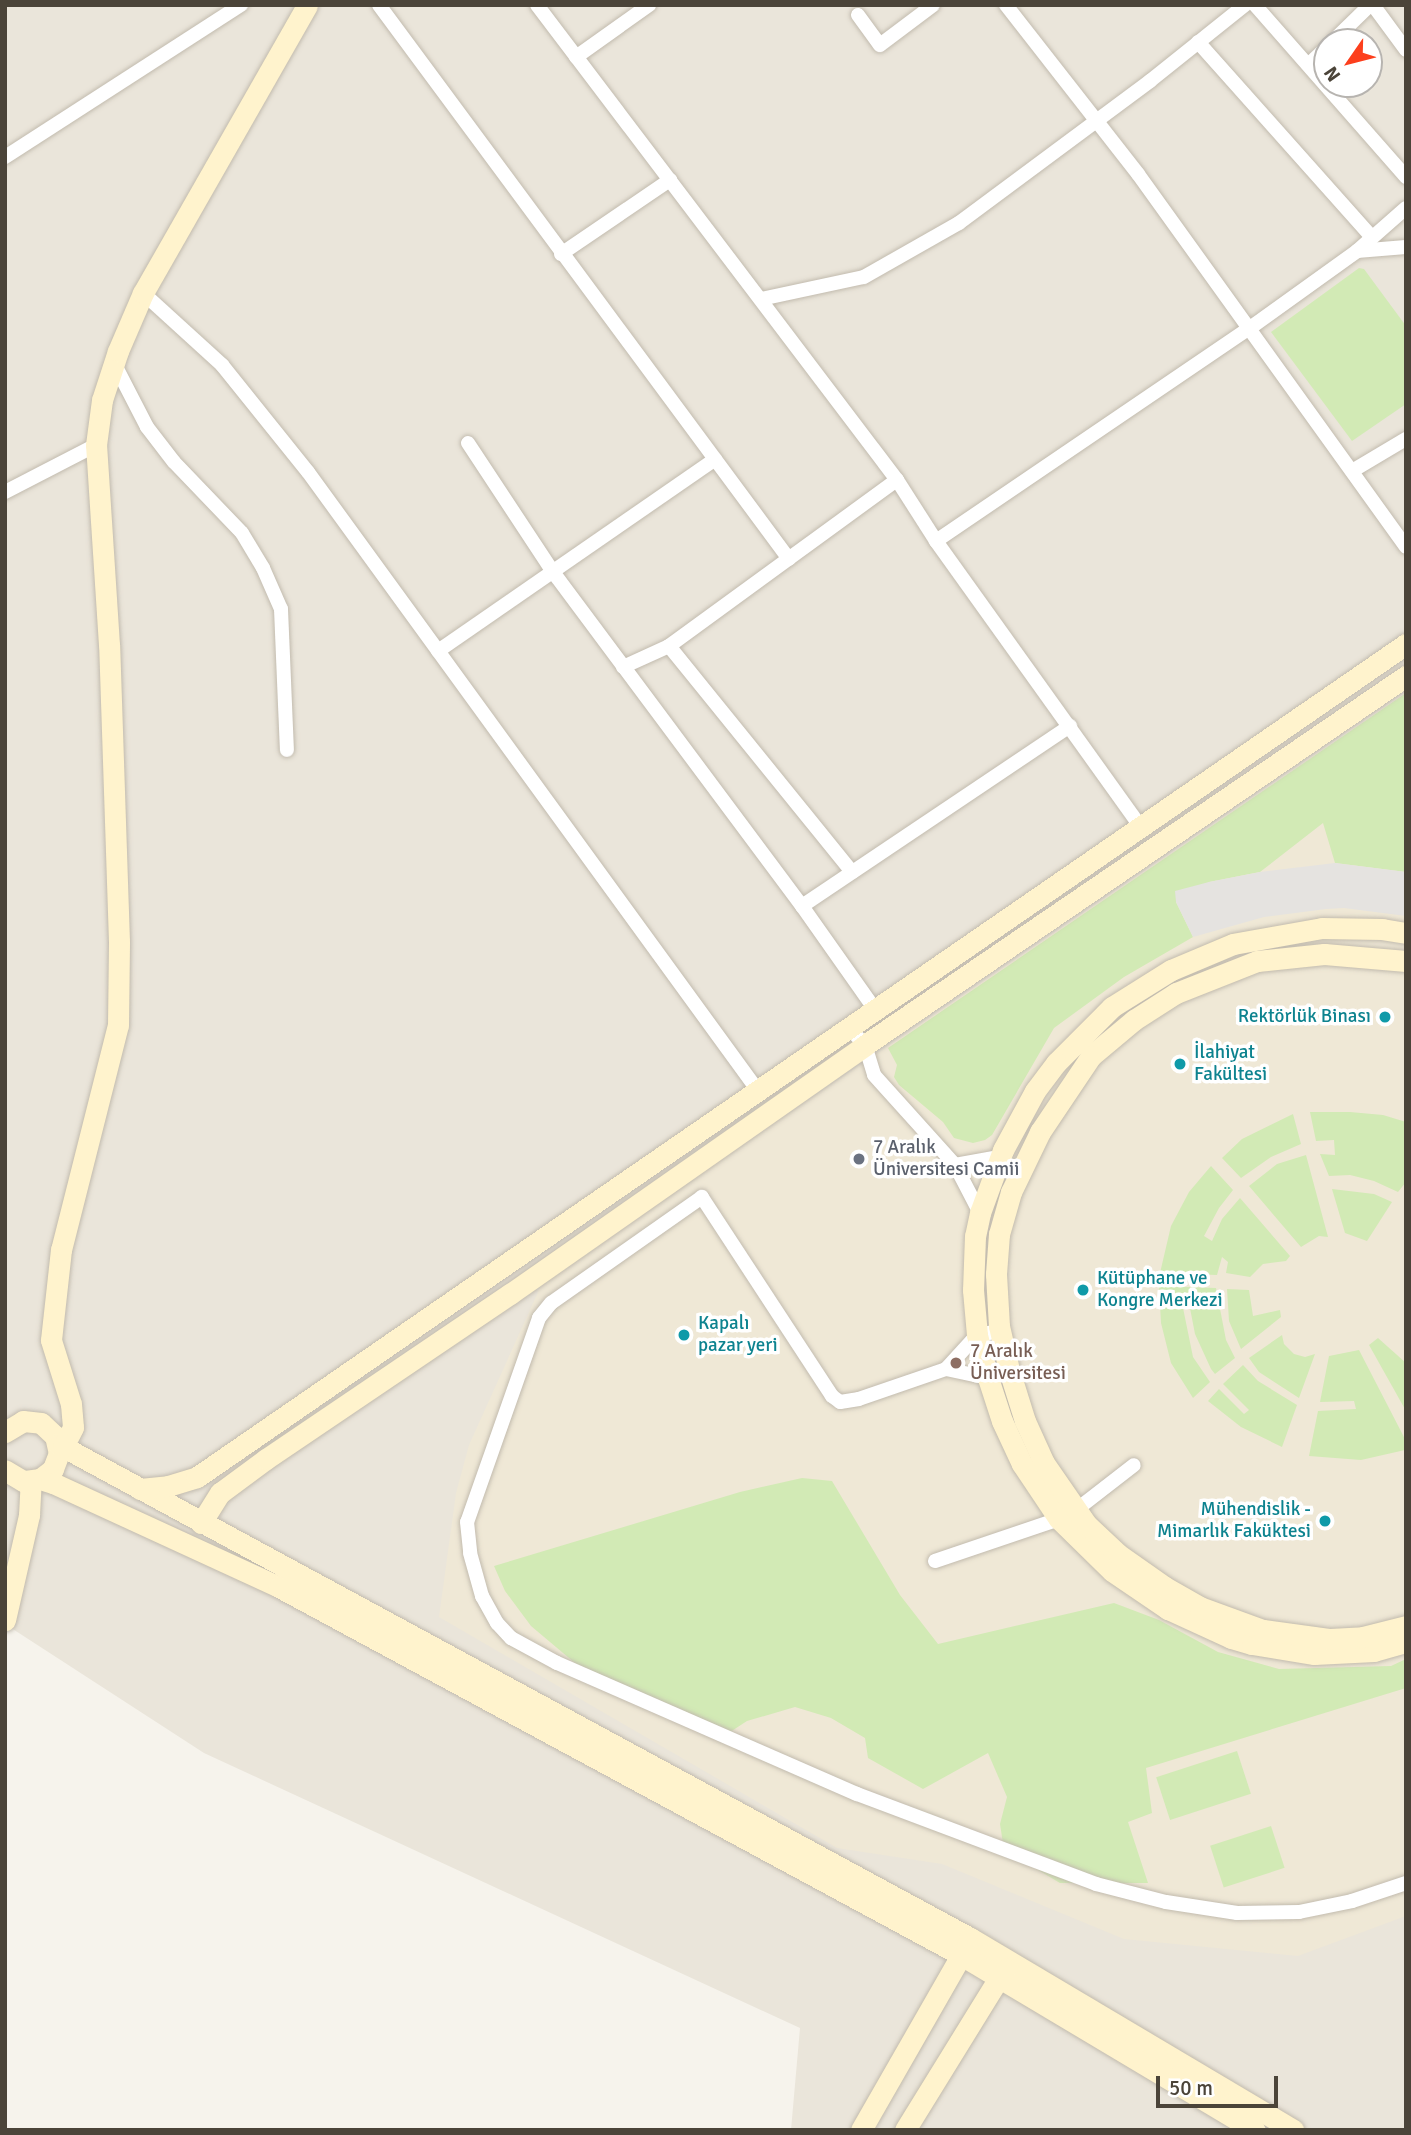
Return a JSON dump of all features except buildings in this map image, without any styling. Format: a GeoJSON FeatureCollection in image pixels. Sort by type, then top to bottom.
{"type":"FeatureCollection","features":[{"type":"Feature","properties":{"kind":"street"},"geometry":{"type":"LineString","coordinates":[[5,157],[241,5]]}},
{"type":"Feature","properties":{"kind":"street"},"geometry":{"type":"LineString","coordinates":[[5,1620],[36,1480],[57,1462],[61,1445],[73,1427],[71,1404],[51,1340],[61,1250],[118,1025],[119,942],[109,659],[96,446],[102,400],[114,363],[144,293],[307,5]]}},
{"type":"Feature","properties":{"kind":"street"},"geometry":{"type":"LineString","coordinates":[[379,5],[789,559]]}},
{"type":"Feature","properties":{"kind":"street"},"geometry":{"type":"LineString","coordinates":[[537,5],[897,480],[936,541],[1141,828]]}},
{"type":"Feature","properties":{"kind":"street"},"geometry":{"type":"LineString","coordinates":[[576,57],[649,5]]}},
{"type":"Feature","properties":{"kind":"street"},"geometry":{"type":"LineString","coordinates":[[858,15],[880,45],[933,5]]}},
{"type":"Feature","properties":{"kind":"street"},"geometry":{"type":"LineString","coordinates":[[1006,5],[1097,120],[1406,547]]}},
{"type":"Feature","properties":{"kind":"street"},"geometry":{"type":"LineString","coordinates":[[761,299],[864,277],[959,223],[1245,5]]}},
{"type":"Feature","properties":{"kind":"street"},"geometry":{"type":"LineString","coordinates":[[1255,5],[1406,177]]}},
{"type":"Feature","properties":{"kind":"street"},"geometry":{"type":"LineString","coordinates":[[1347,28],[1371,5],[1406,50]]}},
{"type":"Feature","properties":{"kind":"street"},"geometry":{"type":"LineString","coordinates":[[1198,42],[1371,236]]}},
{"type":"Feature","properties":{"kind":"street"},"geometry":{"type":"LineString","coordinates":[[1309,64],[1313,60]]}},
{"type":"Feature","properties":{"kind":"street"},"geometry":{"type":"LineString","coordinates":[[561,254],[670,180]]}},
{"type":"Feature","properties":{"kind":"street"},"geometry":{"type":"LineString","coordinates":[[936,541],[1250,328],[1357,251],[1406,208]]}},
{"type":"Feature","properties":{"kind":"street"},"geometry":{"type":"LineString","coordinates":[[1357,251],[1406,247]]}},
{"type":"Feature","properties":{"kind":"street"},"geometry":{"type":"LineString","coordinates":[[144,293],[222,365],[308,472],[758,1091]]}},
{"type":"Feature","properties":{"kind":"street"},"geometry":{"type":"LineString","coordinates":[[114,363],[147,428],[174,462],[242,533],[263,568],[281,609],[287,750]]}},
{"type":"Feature","properties":{"kind":"street"},"geometry":{"type":"LineString","coordinates":[[1352,471],[1406,439]]}},
{"type":"Feature","properties":{"kind":"street"},"geometry":{"type":"LineString","coordinates":[[468,443],[553,572],[802,906],[876,1011]]}},
{"type":"Feature","properties":{"kind":"street"},"geometry":{"type":"LineString","coordinates":[[5,492],[96,446]]}},
{"type":"Feature","properties":{"kind":"street"},"geometry":{"type":"LineString","coordinates":[[438,651],[715,459]]}},
{"type":"Feature","properties":{"kind":"street"},"geometry":{"type":"LineString","coordinates":[[623,667],[669,646],[897,480]]}},
{"type":"Feature","properties":{"kind":"street"},"geometry":{"type":"LineString","coordinates":[[140,1489],[168,1486],[197,1477],[1406,644]]}},
{"type":"Feature","properties":{"kind":"street"},"geometry":{"type":"LineString","coordinates":[[669,646],[852,872]]}},
{"type":"Feature","properties":{"kind":"street"},"geometry":{"type":"LineString","coordinates":[[201,1522],[220,1493],[266,1459],[521,1287],[864,1045],[1406,676]]}},
{"type":"Feature","properties":{"kind":"street"},"geometry":{"type":"LineString","coordinates":[[802,906],[1070,726]]}},
{"type":"Feature","properties":{"kind":"street"},"geometry":{"type":"LineString","coordinates":[[1406,933],[1382,929],[1322,928],[1233,944],[1190,960],[1131,993],[1078,1038],[1035,1091],[1018,1121],[999,1157],[980,1213],[975,1236],[973,1290],[977,1335],[988,1378],[1002,1421],[1022,1464],[1067,1514],[1087,1525],[1118,1554],[1165,1587],[1200,1607],[1263,1630],[1330,1639],[1363,1637],[1406,1626]]}},
{"type":"Feature","properties":{"kind":"street"},"geometry":{"type":"LineString","coordinates":[[1406,961],[1324,954],[1257,961],[1176,993],[1134,1020],[1097,1050],[1079,1072],[1040,1132],[1011,1192],[999,1234],[996,1274],[1000,1331],[1025,1420],[1067,1514],[1093,1555],[1168,1609],[1231,1639],[1314,1654],[1374,1651],[1406,1642]]}},
{"type":"Feature","properties":{"kind":"street"},"geometry":{"type":"LineString","coordinates":[[850,1029],[864,1045],[874,1075],[955,1164],[980,1213]]}},
{"type":"Feature","properties":{"kind":"street"},"geometry":{"type":"LineString","coordinates":[[1018,1121],[1040,1132]]}},
{"type":"Feature","properties":{"kind":"street"},"geometry":{"type":"LineString","coordinates":[[955,1164],[999,1157]]}},
{"type":"Feature","properties":{"kind":"street"},"geometry":{"type":"LineString","coordinates":[[1000,1331],[977,1335],[946,1369],[859,1399],[840,1402],[832,1396],[702,1197],[551,1303],[539,1318],[487,1458],[467,1522],[470,1553],[482,1596],[497,1623],[511,1637],[557,1663],[857,1794],[1096,1884],[1166,1902],[1237,1913],[1299,1912],[1352,1901],[1406,1883]]}},
{"type":"Feature","properties":{"kind":"street"},"geometry":{"type":"LineString","coordinates":[[946,1369],[988,1378],[1009,1370]]}},
{"type":"Feature","properties":{"kind":"street"},"geometry":{"type":"LineString","coordinates":[[8,1426],[32,1421],[41,1423],[61,1445],[1293,2130]]}},
{"type":"Feature","properties":{"kind":"street"},"geometry":{"type":"LineString","coordinates":[[935,1561],[1067,1514],[1134,1465]]}},
{"type":"Feature","properties":{"kind":"street"},"geometry":{"type":"LineString","coordinates":[[5,1470],[15,1478],[53,1483],[279,1587],[965,1947]]}},
{"type":"Feature","properties":{"kind":"street"},"geometry":{"type":"LineString","coordinates":[[860,2130],[965,1947]]}},
{"type":"Feature","properties":{"kind":"street"},"geometry":{"type":"LineString","coordinates":[[905,2130],[1004,1970]]}},
{"type":"Feature","properties":{"kind":"street"},"geometry":{"type":"LineString","coordinates":[[1004,1970],[1255,2130]]}},
{"type":"Feature","properties":{"kind":"shaded area"},"geometry":{"type":"Polygon","coordinates":[[[5,5],[1406,5],[1406,2130],[791,2130],[800,2028],[204,1753],[5,1624],[5,5]]]}},
{"type":"Feature","properties":{"kind":"shaded area","name":"7 Aralık Üniversitesi"},"geometry":{"type":"Polygon","coordinates":[[[1406,693],[1406,1916],[1298,1956],[1124,1939],[942,1864],[837,1848],[439,1617],[456,1493],[469,1445],[543,1281],[1406,693]]]}},
{"type":"Feature","properties":{"kind":"shaded area"},"geometry":{"type":"Polygon","coordinates":[[[1335,863],[1406,872],[1406,916],[1344,908],[1326,909],[1264,917],[1193,937],[1176,902],[1175,891],[1209,882],[1260,872],[1335,863]]]}},
{"type":"Feature","properties":{"kind":"green space"},"geometry":{"type":"Polygon","coordinates":[[[1359,268],[1364,269],[1406,326],[1406,404],[1352,441],[1271,332],[1359,268]]]}},
{"type":"Feature","properties":{"kind":"green space"},"geometry":{"type":"Polygon","coordinates":[[[1406,693],[1406,872],[1335,863],[1323,823],[1260,872],[1209,882],[1176,902],[1193,937],[1124,977],[1054,1028],[992,1135],[985,1140],[973,1143],[954,1138],[943,1122],[899,1085],[894,1077],[897,1065],[888,1048],[1406,693]]]}},
{"type":"Feature","properties":{"kind":"green space"},"geometry":{"type":"Polygon","coordinates":[[[1310,1112],[1383,1115],[1406,1122],[1406,1182],[1398,1192],[1374,1181],[1350,1175],[1329,1176],[1320,1154],[1335,1155],[1334,1140],[1316,1141],[1310,1112]]]}},
{"type":"Feature","properties":{"kind":"green space"},"geometry":{"type":"Polygon","coordinates":[[[1293,1114],[1301,1144],[1271,1157],[1241,1178],[1222,1158],[1242,1139],[1293,1114]]]}},
{"type":"Feature","properties":{"kind":"green space"},"geometry":{"type":"Polygon","coordinates":[[[1306,1155],[1328,1237],[1319,1236],[1301,1247],[1249,1186],[1277,1164],[1306,1155]]]}},
{"type":"Feature","properties":{"kind":"green space"},"geometry":{"type":"Polygon","coordinates":[[[1211,1166],[1233,1190],[1219,1208],[1204,1236],[1212,1241],[1222,1219],[1240,1198],[1290,1256],[1286,1261],[1263,1264],[1250,1277],[1226,1273],[1228,1262],[1222,1257],[1217,1275],[1160,1273],[1171,1226],[1189,1192],[1211,1166]]]}},
{"type":"Feature","properties":{"kind":"green space"},"geometry":{"type":"Polygon","coordinates":[[[1332,1189],[1374,1194],[1392,1202],[1367,1241],[1345,1233],[1332,1189]]]}},
{"type":"Feature","properties":{"kind":"green space"},"geometry":{"type":"Polygon","coordinates":[[[1159,1286],[1216,1288],[1226,1340],[1235,1358],[1215,1374],[1195,1334],[1189,1303],[1182,1303],[1193,1357],[1210,1382],[1193,1398],[1171,1363],[1161,1323],[1159,1286]]]}},
{"type":"Feature","properties":{"kind":"green space"},"geometry":{"type":"Polygon","coordinates":[[[1227,1289],[1249,1290],[1253,1316],[1280,1310],[1281,1317],[1241,1349],[1229,1321],[1227,1289]]]}},
{"type":"Feature","properties":{"kind":"green space"},"geometry":{"type":"Polygon","coordinates":[[[1282,1335],[1284,1344],[1294,1354],[1305,1357],[1315,1354],[1299,1398],[1259,1372],[1249,1358],[1282,1335]]]}},
{"type":"Feature","properties":{"kind":"green space"},"geometry":{"type":"Polygon","coordinates":[[[1378,1338],[1406,1363],[1406,1411],[1369,1345],[1378,1338]]]}},
{"type":"Feature","properties":{"kind":"green space"},"geometry":{"type":"Polygon","coordinates":[[[1359,1350],[1406,1441],[1405,1450],[1361,1460],[1309,1456],[1318,1411],[1356,1409],[1354,1401],[1320,1402],[1329,1356],[1359,1350]]]}},
{"type":"Feature","properties":{"kind":"green space"},"geometry":{"type":"Polygon","coordinates":[[[1243,1365],[1258,1381],[1297,1405],[1282,1447],[1241,1427],[1208,1401],[1219,1389],[1244,1414],[1249,1410],[1223,1384],[1243,1365]]]}},
{"type":"Feature","properties":{"kind":"green space"},"geometry":{"type":"Polygon","coordinates":[[[802,1478],[832,1481],[900,1595],[938,1644],[1114,1603],[1159,1620],[1218,1652],[1279,1669],[1391,1666],[1406,1659],[1406,1688],[1146,1768],[1152,1813],[1128,1822],[1148,1883],[1060,1883],[1004,1850],[1000,1824],[1007,1797],[988,1753],[923,1789],[868,1758],[865,1738],[831,1718],[795,1707],[747,1721],[724,1736],[588,1674],[531,1626],[505,1591],[494,1566],[740,1492],[802,1478]]]}},
{"type":"Feature","properties":{"kind":"green space"},"geometry":{"type":"Polygon","coordinates":[[[1237,1751],[1251,1794],[1170,1820],[1156,1777],[1237,1751]]]}},
{"type":"Feature","properties":{"kind":"green space"},"geometry":{"type":"Polygon","coordinates":[[[1271,1826],[1285,1868],[1224,1888],[1210,1846],[1271,1826]]]}},
{"type":"Feature","properties":{"kind":"place","name":"Rektörlük Binası"},"geometry":{"type":"Point","coordinates":[1385,1017]}},
{"type":"Feature","properties":{"kind":"place","name":"İlahiyat Fakültesi"},"geometry":{"type":"Point","coordinates":[1180,1064]}},
{"type":"Feature","properties":{"kind":"place","name":"7 Aralık Üniversitesi Camii"},"geometry":{"type":"Point","coordinates":[859,1159]}},
{"type":"Feature","properties":{"kind":"place","name":"Kütüphane ve Kongre Merkezi"},"geometry":{"type":"Point","coordinates":[1083,1290]}},
{"type":"Feature","properties":{"kind":"place","name":"Kapalı pazar yeri"},"geometry":{"type":"Point","coordinates":[684,1335]}},
{"type":"Feature","properties":{"kind":"place","name":"7 Aralık Üniversitesi"},"geometry":{"type":"Point","coordinates":[956,1363]}},
{"type":"Feature","properties":{"kind":"place","name":"Mühendislik - Mimarlık Faküktesi"},"geometry":{"type":"Point","coordinates":[1325,1521]}}]}
